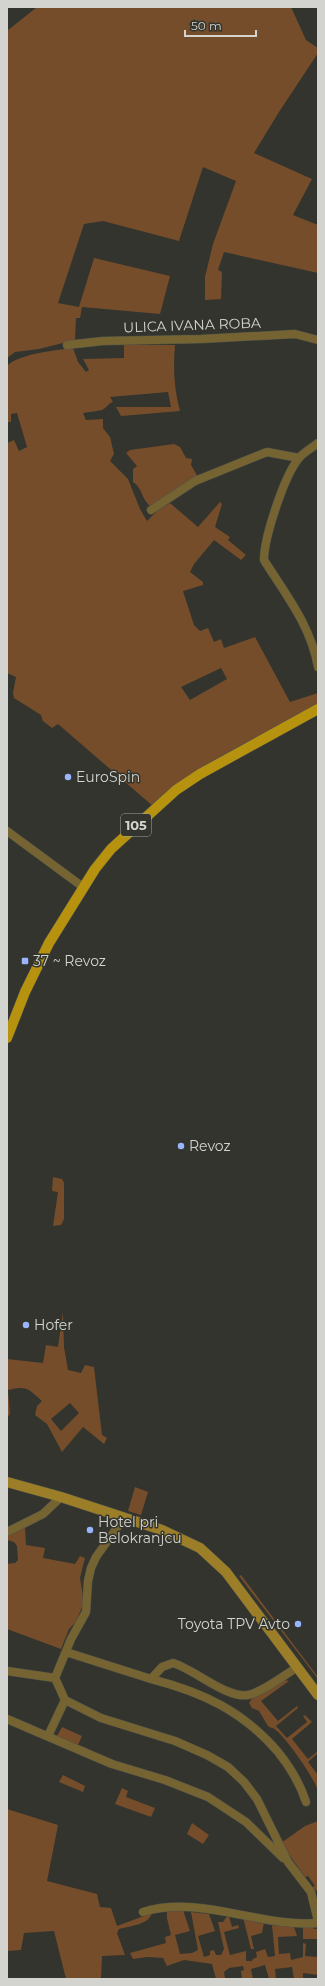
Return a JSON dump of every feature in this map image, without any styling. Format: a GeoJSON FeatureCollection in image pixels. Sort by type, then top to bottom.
{"type":"FeatureCollection","features":[{"type":"Feature","properties":{"kind":"main road","name":"105"},"geometry":{"type":"LineString","coordinates":[[7,1038],[25,992],[49,943],[83,887],[111,849],[176,790],[200,774],[318,709]]}},
{"type":"Feature","properties":{"kind":"main road"},"geometry":{"type":"LineString","coordinates":[[7,1482],[60,1497],[162,1530],[191,1543],[209,1555],[226,1572],[296,1668],[318,1695]]}},
{"type":"Feature","properties":{"kind":"street","name":"ULICA IVANA ROBA"},"geometry":{"type":"LineString","coordinates":[[67,345],[103,341],[201,339],[295,334],[318,340]]}},
{"type":"Feature","properties":{"kind":"street"},"geometry":{"type":"LineString","coordinates":[[318,443],[300,458],[290,471],[264,550],[264,560],[302,618],[317,657],[318,667]]}},
{"type":"Feature","properties":{"kind":"street"},"geometry":{"type":"LineString","coordinates":[[151,510],[195,481],[267,452],[300,458]]}},
{"type":"Feature","properties":{"kind":"street"},"geometry":{"type":"LineString","coordinates":[[7,831],[83,887]]}},
{"type":"Feature","properties":{"kind":"street"},"geometry":{"type":"LineString","coordinates":[[7,1532],[43,1514],[60,1497]]}},
{"type":"Feature","properties":{"kind":"street"},"geometry":{"type":"LineString","coordinates":[[124,1518],[96,1557],[91,1568],[88,1581],[86,1612],[71,1639],[55,1678],[65,1700],[112,1722],[175,1742],[207,1755],[228,1767],[252,1790],[288,1862]]}},
{"type":"Feature","properties":{"kind":"street"},"geometry":{"type":"LineString","coordinates":[[66,1652],[192,1691],[227,1708],[248,1721],[263,1735],[288,1764],[302,1787],[306,1802]]}},
{"type":"Feature","properties":{"kind":"street"},"geometry":{"type":"LineString","coordinates":[[151,1679],[162,1667],[173,1663],[231,1692],[246,1695],[254,1693],[296,1668]]}},
{"type":"Feature","properties":{"kind":"street"},"geometry":{"type":"LineString","coordinates":[[7,1672],[55,1678]]}},
{"type":"Feature","properties":{"kind":"street"},"geometry":{"type":"LineString","coordinates":[[48,1736],[65,1700]]}},
{"type":"Feature","properties":{"kind":"street"},"geometry":{"type":"LineString","coordinates":[[7,1719],[112,1764],[165,1780],[208,1797],[246,1822],[288,1862],[311,1892],[318,1922],[289,1923],[226,1912],[164,1906],[143,1912]]}},
{"type":"Feature","properties":{"kind":"shaded area"},"geometry":{"type":"Polygon","coordinates":[[[37,7],[291,7],[306,40],[318,48],[318,53],[254,153],[312,179],[293,215],[318,225],[318,273],[224,252],[218,270],[222,272],[221,299],[205,300],[205,277],[213,244],[236,181],[203,167],[179,241],[103,221],[84,224],[58,303],[79,307],[94,258],[170,276],[160,314],[82,307],[80,318],[76,318],[75,340],[39,349],[15,352],[7,358],[7,31],[37,7]]]}},
{"type":"Feature","properties":{"kind":"shaded area"},"geometry":{"type":"Polygon","coordinates":[[[124,345],[175,345],[174,378],[180,411],[121,416],[116,407],[171,407],[168,392],[110,397],[113,402],[104,409],[83,413],[86,420],[103,419],[103,428],[110,437],[114,454],[110,461],[128,479],[140,509],[147,521],[157,511],[170,503],[198,527],[220,502],[222,504],[215,527],[230,537],[228,540],[246,555],[241,560],[214,540],[194,564],[190,572],[203,582],[203,585],[183,591],[194,625],[200,631],[208,628],[214,642],[221,639],[224,648],[255,637],[290,702],[318,693],[318,704],[154,807],[58,724],[52,728],[43,721],[41,715],[14,698],[13,693],[16,677],[7,673],[7,443],[14,440],[19,451],[27,447],[17,413],[11,414],[11,422],[7,422],[7,366],[20,358],[48,351],[73,348],[78,362],[86,372],[89,370],[83,359],[124,358],[124,345]],[[221,668],[181,687],[190,700],[227,679],[221,668]]]}},
{"type":"Feature","properties":{"kind":"shaded area"},"geometry":{"type":"Polygon","coordinates":[[[174,444],[180,447],[186,458],[192,459],[191,465],[198,477],[152,507],[146,502],[139,488],[133,482],[133,469],[137,466],[126,453],[130,450],[174,444]]]}},
{"type":"Feature","properties":{"kind":"shaded area"},"geometry":{"type":"Polygon","coordinates":[[[53,1177],[62,1179],[64,1183],[64,1219],[61,1225],[53,1226],[58,1192],[52,1191],[53,1177]]]}},
{"type":"Feature","properties":{"kind":"shaded area"},"geometry":{"type":"Polygon","coordinates":[[[63,1312],[64,1347],[68,1370],[81,1373],[85,1365],[94,1367],[102,1435],[107,1438],[104,1444],[83,1427],[62,1452],[47,1424],[35,1415],[37,1406],[42,1401],[27,1389],[19,1388],[8,1390],[10,1414],[7,1418],[7,1359],[43,1363],[46,1345],[58,1347],[63,1312]],[[70,1403],[51,1419],[61,1431],[79,1413],[70,1403]]]}},
{"type":"Feature","properties":{"kind":"shaded area"},"geometry":{"type":"Polygon","coordinates":[[[135,1487],[148,1492],[141,1515],[128,1511],[135,1487]]]}},
{"type":"Feature","properties":{"kind":"shaded area"},"geometry":{"type":"Polygon","coordinates":[[[25,1527],[26,1545],[45,1548],[43,1558],[75,1564],[80,1556],[85,1558],[80,1578],[84,1602],[76,1622],[69,1629],[61,1649],[7,1629],[7,1564],[15,1563],[18,1560],[17,1546],[14,1542],[7,1540],[7,1535],[25,1527]]]}},
{"type":"Feature","properties":{"kind":"shaded area"},"geometry":{"type":"Polygon","coordinates":[[[241,1575],[318,1677],[318,1679],[239,1576],[241,1575]]]}},
{"type":"Feature","properties":{"kind":"shaded area"},"geometry":{"type":"Polygon","coordinates":[[[285,1680],[289,1681],[261,1701],[278,1721],[297,1706],[298,1708],[276,1726],[287,1738],[307,1722],[303,1716],[305,1715],[312,1722],[292,1739],[308,1759],[318,1751],[318,1753],[308,1762],[318,1775],[318,1791],[316,1785],[291,1747],[278,1732],[268,1726],[259,1711],[252,1708],[249,1703],[255,1694],[285,1680]]]}},
{"type":"Feature","properties":{"kind":"shaded area"},"geometry":{"type":"Polygon","coordinates":[[[62,1727],[82,1736],[77,1747],[57,1736],[62,1727]]]}},
{"type":"Feature","properties":{"kind":"shaded area"},"geometry":{"type":"Polygon","coordinates":[[[63,1775],[85,1786],[83,1792],[59,1782],[63,1775]]]}},
{"type":"Feature","properties":{"kind":"shaded area"},"geometry":{"type":"Polygon","coordinates":[[[122,1788],[128,1791],[126,1797],[155,1808],[151,1817],[115,1804],[122,1788]]]}},
{"type":"Feature","properties":{"kind":"shaded area"},"geometry":{"type":"Polygon","coordinates":[[[7,1809],[58,1825],[47,1881],[97,1894],[100,1907],[111,1908],[117,1926],[152,1913],[143,1923],[119,1929],[117,1933],[125,1955],[102,1956],[101,1979],[66,1979],[54,1931],[24,1933],[21,1950],[7,1951],[7,1809]]]}},
{"type":"Feature","properties":{"kind":"shaded area"},"geometry":{"type":"Polygon","coordinates":[[[318,1821],[318,1892],[312,1887],[315,1886],[308,1876],[305,1877],[281,1843],[305,1826],[318,1821]]]}},
{"type":"Feature","properties":{"kind":"shaded area"},"geometry":{"type":"Polygon","coordinates":[[[192,1823],[209,1835],[203,1844],[187,1834],[192,1823]]]}},
{"type":"Feature","properties":{"kind":"shaded area"},"geometry":{"type":"Polygon","coordinates":[[[167,1910],[183,1910],[190,1931],[175,1935],[180,1954],[192,1953],[198,1950],[191,1912],[209,1914],[215,1931],[198,1936],[204,1957],[210,1955],[210,1951],[214,1950],[216,1955],[221,1955],[224,1949],[218,1922],[223,1922],[227,1916],[229,1916],[232,1927],[238,1925],[239,1928],[224,1932],[230,1955],[246,1951],[246,1961],[252,1961],[257,1957],[256,1952],[265,1949],[268,1957],[275,1956],[272,1925],[294,1927],[297,1936],[278,1937],[279,1954],[290,1953],[291,1960],[303,1957],[303,1943],[306,1944],[305,1956],[318,1957],[318,1975],[303,1973],[303,1979],[294,1979],[292,1967],[275,1969],[276,1979],[269,1979],[265,1965],[251,1969],[253,1979],[242,1979],[241,1971],[244,1970],[243,1966],[229,1968],[224,1972],[225,1979],[216,1979],[212,1964],[184,1960],[167,1966],[163,1958],[147,1957],[133,1959],[130,1953],[166,1943],[165,1937],[171,1935],[167,1918],[167,1910]]]}},
{"type":"Feature","properties":{"kind":"shaded area"},"geometry":{"type":"Polygon","coordinates":[[[243,1917],[264,1922],[262,1933],[251,1936],[254,1949],[251,1949],[243,1917]]]}},
{"type":"Feature","properties":{"kind":"shaded area"},"geometry":{"type":"Polygon","coordinates":[[[303,1926],[313,1927],[312,1928],[316,1929],[318,1928],[318,1939],[303,1939],[303,1926]]]}},
{"type":"Feature","properties":{"kind":"place","name":"EuroSpin"},"geometry":{"type":"Point","coordinates":[68,777]}},
{"type":"Feature","properties":{"kind":"place","name":"37 ~ Revoz"},"geometry":{"type":"Point","coordinates":[25,961]}},
{"type":"Feature","properties":{"kind":"place","name":"Revoz"},"geometry":{"type":"Point","coordinates":[181,1146]}},
{"type":"Feature","properties":{"kind":"place","name":"Hofer"},"geometry":{"type":"Point","coordinates":[26,1325]}},
{"type":"Feature","properties":{"kind":"place","name":"Hotel pri Belokranjcu"},"geometry":{"type":"Point","coordinates":[90,1530]}},
{"type":"Feature","properties":{"kind":"place","name":"Toyota TPV Avto"},"geometry":{"type":"Point","coordinates":[298,1624]}}]}
